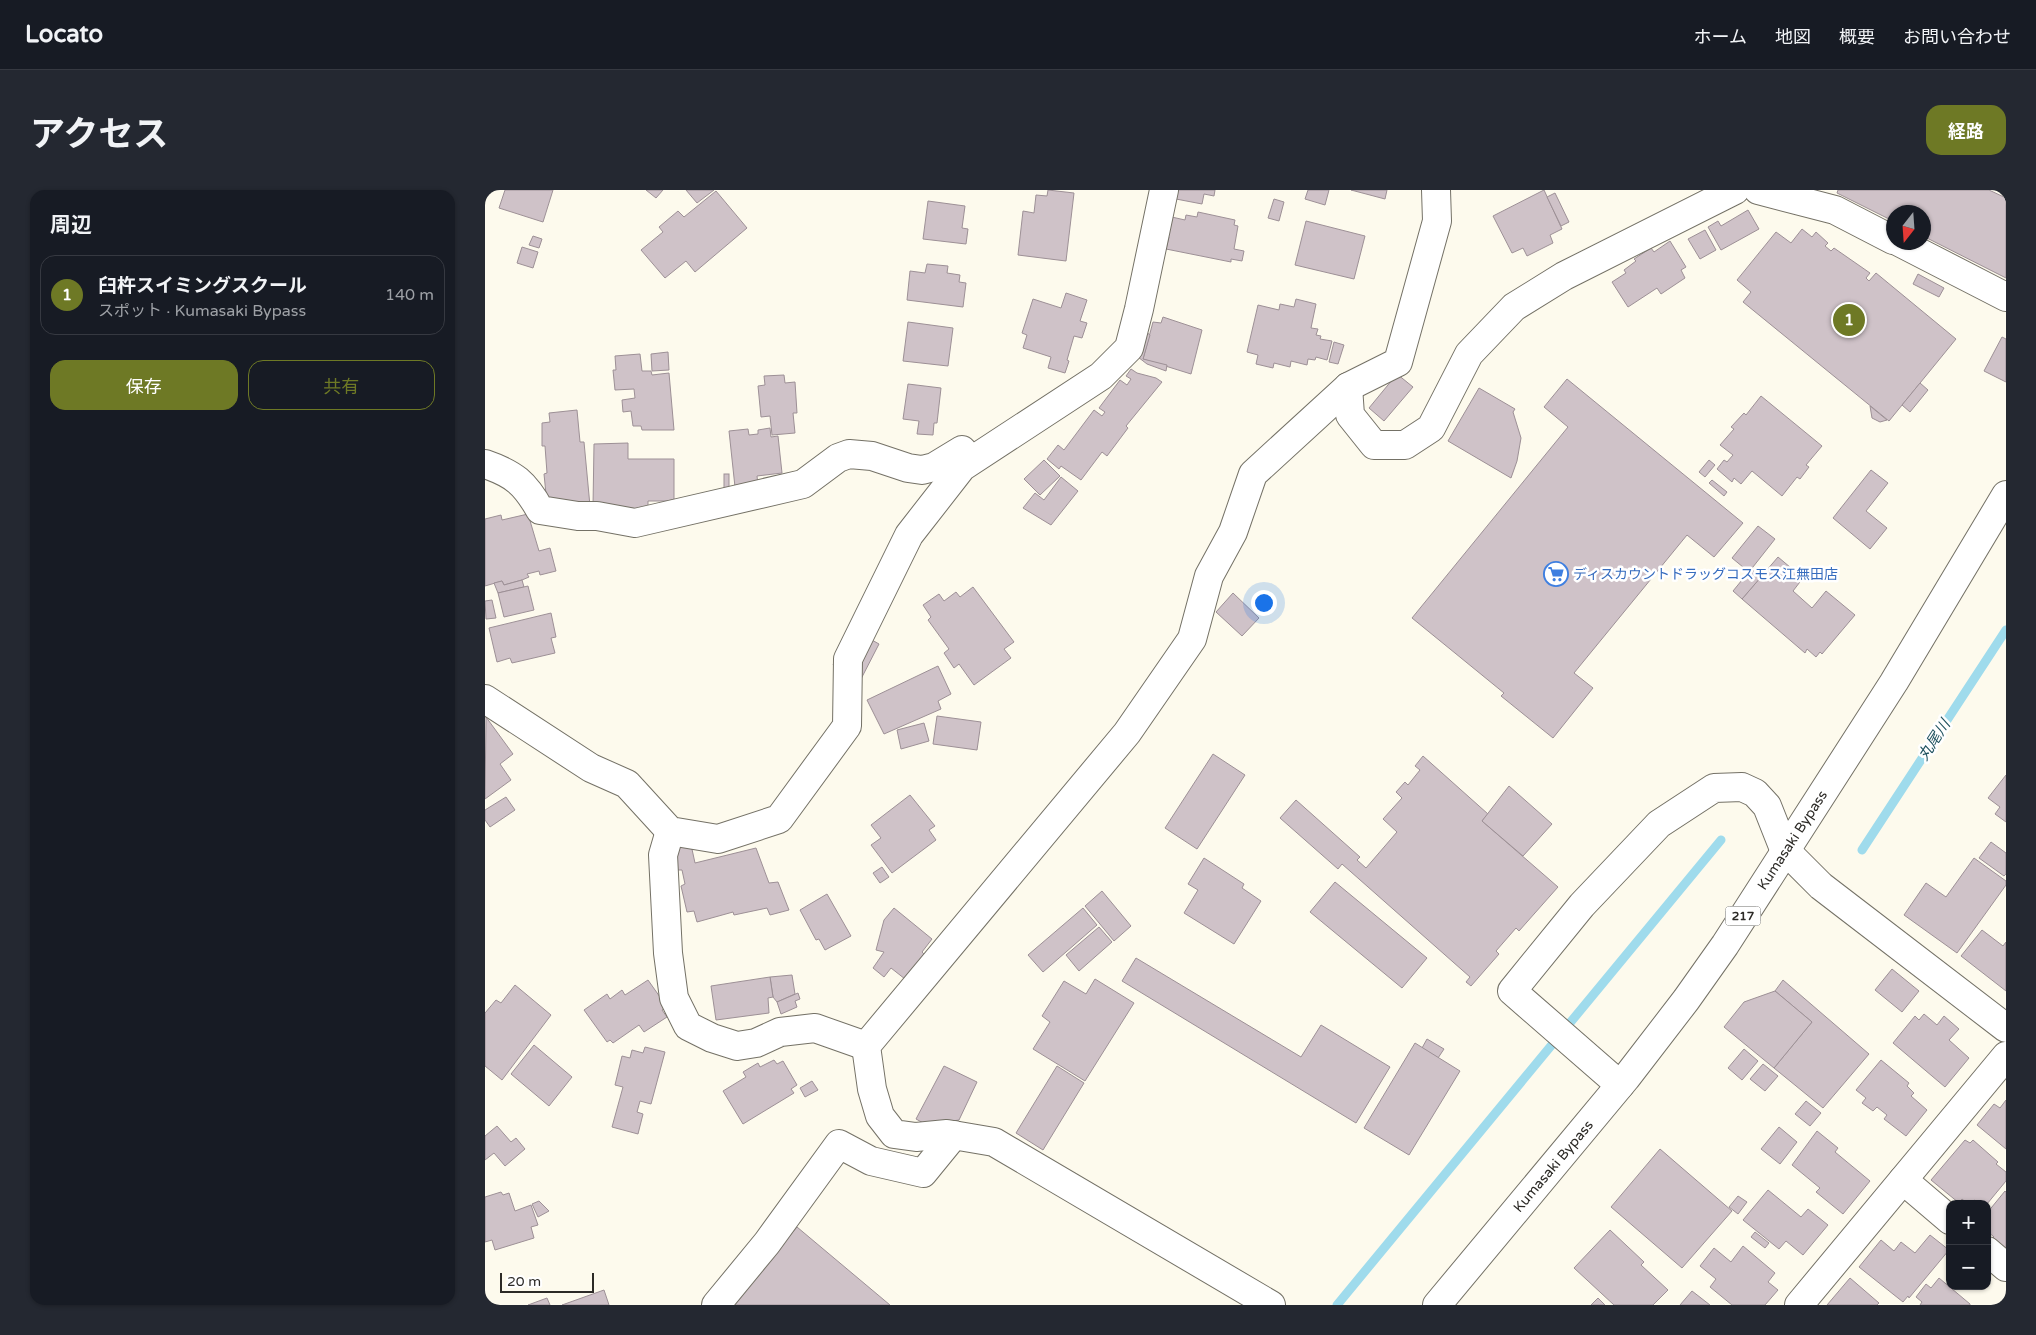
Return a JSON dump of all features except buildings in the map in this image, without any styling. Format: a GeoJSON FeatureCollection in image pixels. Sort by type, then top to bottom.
{"type":"FeatureCollection","features":[{"type":"Feature","properties":{"kind":"main road"},"geometry":{"type":"LineString","coordinates":[[485,699],[591,768],[627,784],[670,831],[718,839],[779,819],[847,726],[848,659],[909,535],[962,467],[1101,376],[1129,348],[1139,309],[1163,190]]}},
{"type":"Feature","properties":{"kind":"main road"},"geometry":{"type":"LineString","coordinates":[[1271,1305],[994,1142],[954,1135],[916,1137],[894,1134],[880,1116],[872,1088],[866,1046],[1127,733],[1192,639],[1209,576],[1233,532],[1253,474],[1348,387],[1398,362],[1437,221],[1436,190]]}},
{"type":"Feature","properties":{"kind":"main road"},"geometry":{"type":"LineString","coordinates":[[1348,387],[1350,415],[1375,445],[1405,445],[1431,428],[1469,354],[1514,307],[1564,276],[1735,190]]}},
{"type":"Feature","properties":{"kind":"main road"},"geometry":{"type":"LineString","coordinates":[[1758,190],[1835,210],[1886,236]]}},
{"type":"Feature","properties":{"kind":"main road"},"geometry":{"type":"LineString","coordinates":[[1915,250],[2006,297]]}},
{"type":"Feature","properties":{"kind":"main road"},"geometry":{"type":"LineString","coordinates":[[485,464],[507,471],[518,480],[529,491],[540,510],[578,516],[597,516],[635,523],[803,484],[838,458],[849,454],[872,456],[909,468],[922,470],[934,467],[962,450],[972,460]]}},
{"type":"Feature","properties":{"kind":"main road","name":"Kumasaki Bypass"},"geometry":{"type":"LineString","coordinates":[[1437,1305],[1620,1086],[1686,1000],[1725,944],[1784,849],[1905,665],[2006,495]]}},
{"type":"Feature","properties":{"kind":"main road"},"geometry":{"type":"LineString","coordinates":[[1620,1086],[1512,991],[1582,905],[1659,824],[1714,788],[1742,787],[1755,793],[1767,806],[1784,849],[1821,886],[2006,1028]]}},
{"type":"Feature","properties":{"kind":"main road"},"geometry":{"type":"LineString","coordinates":[[670,831],[663,855],[668,954],[674,998],[688,1026],[712,1038],[737,1046],[756,1043],[780,1032],[815,1028],[866,1046]]}},
{"type":"Feature","properties":{"kind":"main road"},"geometry":{"type":"LineString","coordinates":[[1799,1305],[2006,1056]]}},
{"type":"Feature","properties":{"kind":"main road"},"geometry":{"type":"LineString","coordinates":[[715,1305],[767,1243],[839,1144],[871,1161],[923,1173],[954,1135]]}},
{"type":"Feature","properties":{"kind":"main road"},"geometry":{"type":"LineString","coordinates":[[1903,1180],[1946,1217]]}},
{"type":"Feature","properties":{"kind":"main road"},"geometry":{"type":"LineString","coordinates":[[1991,1254],[2006,1267]]}},
{"type":"Feature","properties":{"kind":"waterway","name":"丸尾川"},"geometry":{"type":"LineString","coordinates":[[1862,850],[2006,630]]}},
{"type":"Feature","properties":{"kind":"waterway"},"geometry":{"type":"LineString","coordinates":[[1337,1305],[1721,840]]}},
{"type":"Feature","properties":{"kind":"place","name":"臼杵スイミングスクール"},"geometry":{"type":"Point","coordinates":[1849,320]}},
{"type":"Feature","properties":{"kind":"place","name":"ディスカウントドラッグコスモス江無田店"},"geometry":{"type":"Point","coordinates":[1556,574]}}]}
